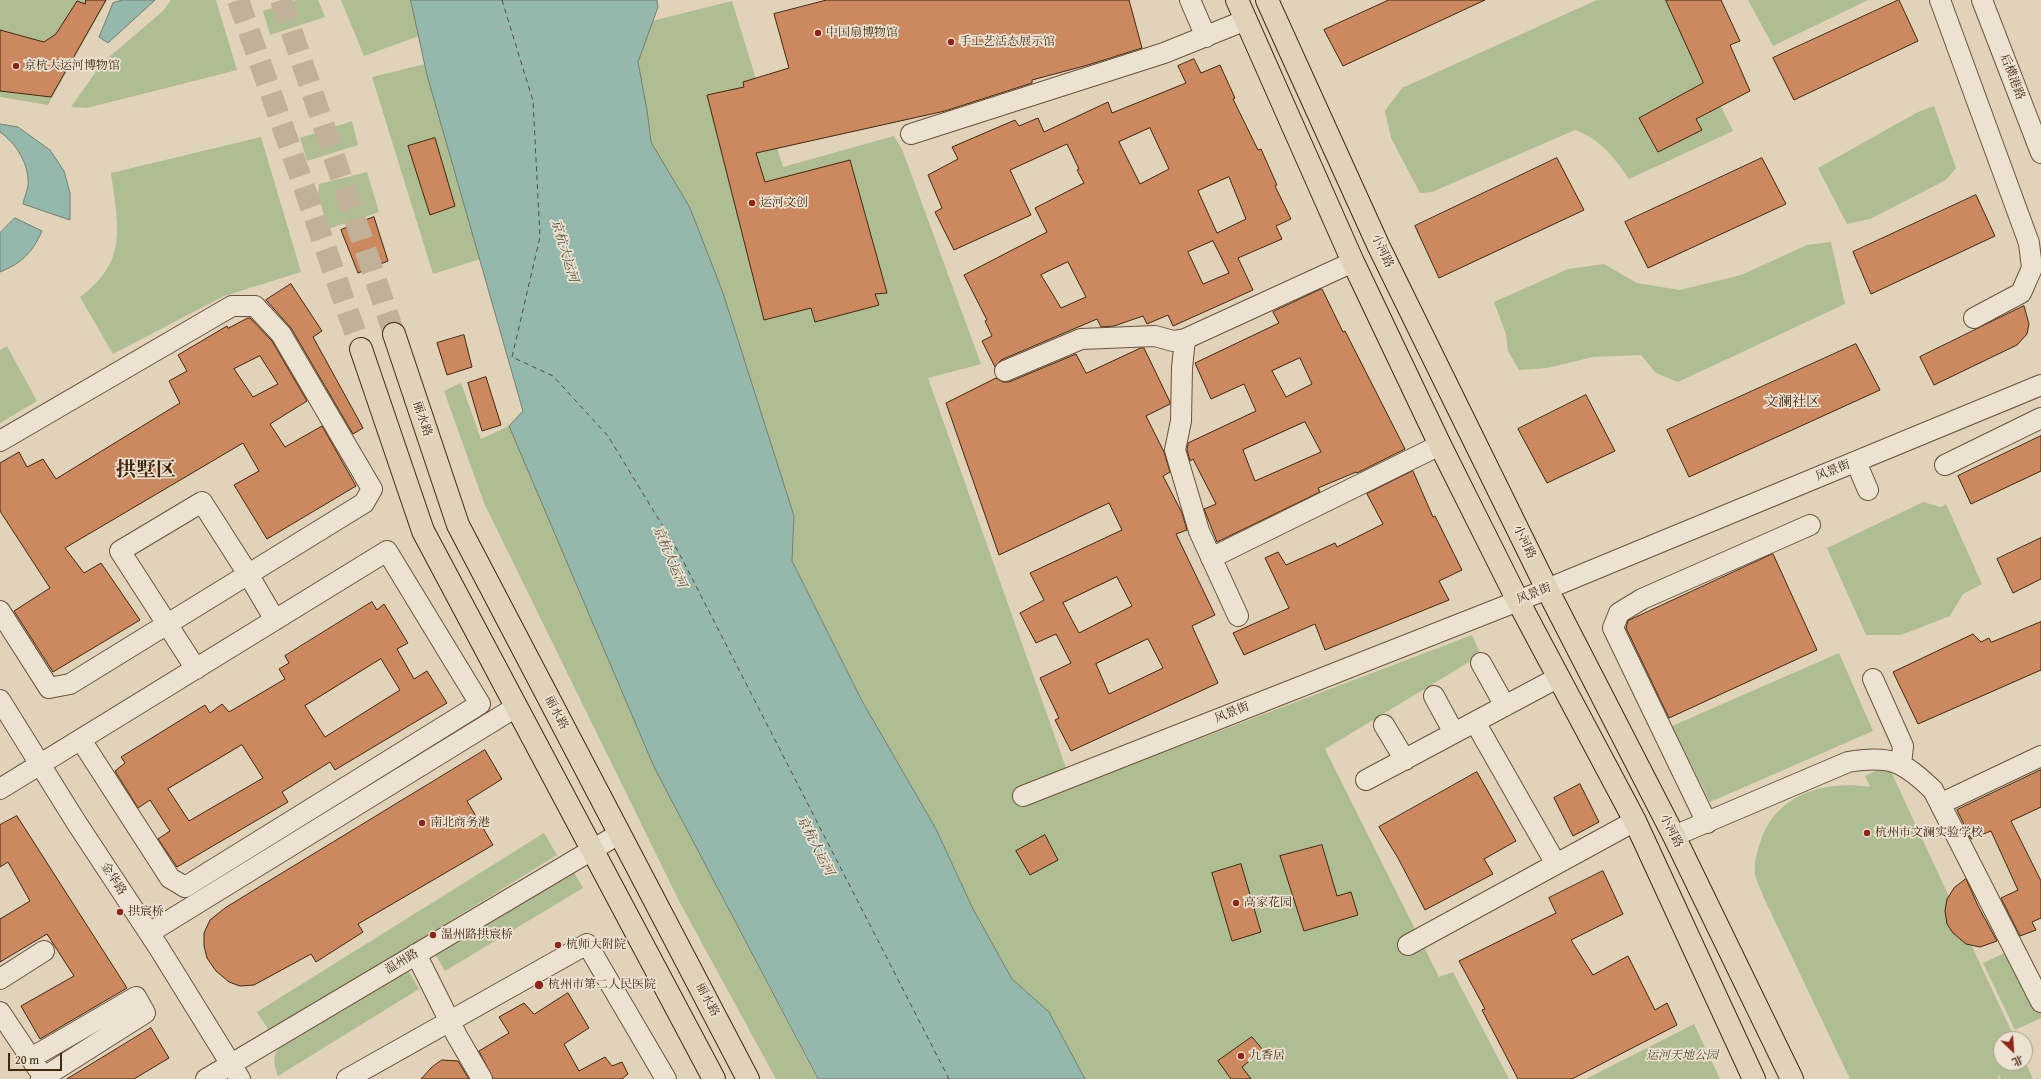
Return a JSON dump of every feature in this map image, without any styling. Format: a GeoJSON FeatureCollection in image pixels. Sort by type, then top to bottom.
{"type":"FeatureCollection","features":[{"type":"Feature","properties":{"kind":"main road"},"geometry":{"type":"LineString","coordinates":[[1237,0],[1353,262],[1440,445],[1518,601],[1635,821],[1754,1079]]}},
{"type":"Feature","properties":{"kind":"main road","name":"小河路"},"geometry":{"type":"LineString","coordinates":[[1267,0],[1379,247],[1546,589],[1674,836],[1792,1079]]}},
{"type":"Feature","properties":{"kind":"main road","name":"丽水路"},"geometry":{"type":"LineString","coordinates":[[394,334],[458,525],[748,1079]]}},
{"type":"Feature","properties":{"kind":"main road"},"geometry":{"type":"LineString","coordinates":[[361,349],[423,531],[714,1079]]}},
{"type":"Feature","properties":{"kind":"street"},"geometry":{"type":"LineString","coordinates":[[1190,0],[1206,37]]}},
{"type":"Feature","properties":{"kind":"street"},"geometry":{"type":"LineString","coordinates":[[1940,0],[2035,241],[2032,268],[2021,294],[1974,318]]}},
{"type":"Feature","properties":{"kind":"street","name":"后横港路"},"geometry":{"type":"LineString","coordinates":[[1982,0],[2041,153]]}},
{"type":"Feature","properties":{"kind":"street"},"geometry":{"type":"LineString","coordinates":[[911,134],[1164,54],[1246,20]]}},
{"type":"Feature","properties":{"kind":"street"},"geometry":{"type":"LineString","coordinates":[[1005,371],[1081,339],[1155,336],[1173,340],[1185,339],[1353,262]]}},
{"type":"Feature","properties":{"kind":"street"},"geometry":{"type":"LineString","coordinates":[[0,441],[77,386],[232,306],[255,306],[281,334],[372,489],[364,503],[70,684],[49,688],[0,612]]}},
{"type":"Feature","properties":{"kind":"street"},"geometry":{"type":"LineString","coordinates":[[1185,339],[1182,368],[1181,421],[1175,450],[1199,531],[1238,616]]}},
{"type":"Feature","properties":{"kind":"street","name":"风景街"},"geometry":{"type":"LineString","coordinates":[[1023,796],[1518,601],[2041,385]]}},
{"type":"Feature","properties":{"kind":"street"},"geometry":{"type":"LineString","coordinates":[[1945,465],[2041,418]]}},
{"type":"Feature","properties":{"kind":"street"},"geometry":{"type":"LineString","coordinates":[[1211,558],[1440,445]]}},
{"type":"Feature","properties":{"kind":"street"},"geometry":{"type":"LineString","coordinates":[[1856,462],[1868,490]]}},
{"type":"Feature","properties":{"kind":"street"},"geometry":{"type":"LineString","coordinates":[[196,669],[166,625],[120,551],[202,502],[248,574],[275,620]]}},
{"type":"Feature","properties":{"kind":"street"},"geometry":{"type":"LineString","coordinates":[[1707,823],[1613,628],[1619,613],[1642,598],[1810,525]]}},
{"type":"Feature","properties":{"kind":"street"},"geometry":{"type":"LineString","coordinates":[[0,789],[387,551],[480,704],[185,887],[170,878],[81,740]]}},
{"type":"Feature","properties":{"kind":"street"},"geometry":{"type":"LineString","coordinates":[[1481,663],[1505,706]]}},
{"type":"Feature","properties":{"kind":"street"},"geometry":{"type":"LineString","coordinates":[[1366,780],[1559,677]]}},
{"type":"Feature","properties":{"kind":"street"},"geometry":{"type":"LineString","coordinates":[[1873,679],[1903,746],[1901,765]]}},
{"type":"Feature","properties":{"kind":"street"},"geometry":{"type":"LineString","coordinates":[[1434,696],[1454,733]]}},
{"type":"Feature","properties":{"kind":"street","name":"金华路"},"geometry":{"type":"LineString","coordinates":[[0,700],[235,1071]]}},
{"type":"Feature","properties":{"kind":"street"},"geometry":{"type":"LineString","coordinates":[[149,933],[516,707]]}},
{"type":"Feature","properties":{"kind":"street"},"geometry":{"type":"LineString","coordinates":[[1475,722],[1556,864]]}},
{"type":"Feature","properties":{"kind":"street"},"geometry":{"type":"LineString","coordinates":[[1384,725],[1404,760]]}},
{"type":"Feature","properties":{"kind":"street"},"geometry":{"type":"LineString","coordinates":[[1940,804],[2041,756]]}},
{"type":"Feature","properties":{"kind":"street"},"geometry":{"type":"LineString","coordinates":[[1674,836],[1848,762],[1870,758],[1894,761],[1917,775],[1933,790],[2041,1002]]}},
{"type":"Feature","properties":{"kind":"street"},"geometry":{"type":"LineString","coordinates":[[327,799],[337,817]]}},
{"type":"Feature","properties":{"kind":"street"},"geometry":{"type":"LineString","coordinates":[[1408,945],[1635,821]]}},
{"type":"Feature","properties":{"kind":"street","name":"温州路"},"geometry":{"type":"LineString","coordinates":[[206,1079],[235,1071],[416,954],[619,834]]}},
{"type":"Feature","properties":{"kind":"street"},"geometry":{"type":"LineString","coordinates":[[347,1079],[586,944],[666,1079]]}},
{"type":"Feature","properties":{"kind":"street"},"geometry":{"type":"LineString","coordinates":[[0,979],[44,951]]}},
{"type":"Feature","properties":{"kind":"street"},"geometry":{"type":"LineString","coordinates":[[416,954],[450,1021],[482,1079]]}},
{"type":"Feature","properties":{"kind":"street"},"geometry":{"type":"LineString","coordinates":[[0,1012],[6,1032],[31,1058],[42,1078],[145,1014],[136,997],[31,1058]]}},
{"type":"Feature","properties":{"kind":"green space"},"geometry":{"type":"Polygon","coordinates":[[[0,0],[107,0],[48,105],[0,97],[0,0]]]}},
{"type":"Feature","properties":{"kind":"green space"},"geometry":{"type":"Polygon","coordinates":[[[171,0],[216,0],[237,70],[87,108],[71,107],[102,63],[163,11],[171,0]]]}},
{"type":"Feature","properties":{"kind":"green space"},"geometry":{"type":"Polygon","coordinates":[[[296,0],[318,0],[325,17],[270,35],[263,11],[296,0]]]}},
{"type":"Feature","properties":{"kind":"green space"},"geometry":{"type":"Polygon","coordinates":[[[341,0],[411,0],[419,36],[364,56],[341,0]]]}},
{"type":"Feature","properties":{"kind":"green space"},"geometry":{"type":"Polygon","coordinates":[[[1597,0],[1669,0],[1733,131],[1629,179],[1618,163],[1600,144],[1575,130],[1432,192],[1420,193],[1391,138],[1385,111],[1402,88],[1597,0]]]}},
{"type":"Feature","properties":{"kind":"green space"},"geometry":{"type":"Polygon","coordinates":[[[1748,0],[1868,0],[1773,46],[1748,0]]]}},
{"type":"Feature","properties":{"kind":"green space"},"geometry":{"type":"Polygon","coordinates":[[[732,1],[783,167],[894,136],[902,149],[981,364],[928,378],[1066,768],[1070,788],[1472,635],[1481,655],[1325,749],[1439,977],[1453,972],[1509,1079],[1085,1079],[1049,1012],[1012,979],[973,909],[936,829],[862,701],[792,561],[794,516],[723,293],[690,208],[651,142],[638,62],[652,21],[732,1]]]}},
{"type":"Feature","properties":{"kind":"green space"},"geometry":{"type":"Polygon","coordinates":[[[425,64],[480,259],[433,274],[372,77],[425,64]]]}},
{"type":"Feature","properties":{"kind":"green space"},"geometry":{"type":"Polygon","coordinates":[[[1934,106],[1956,168],[1946,180],[1870,219],[1847,224],[1818,168],[1918,112],[1934,106]]]}},
{"type":"Feature","properties":{"kind":"green space"},"geometry":{"type":"Polygon","coordinates":[[[352,121],[358,145],[307,161],[300,138],[352,121]]]}},
{"type":"Feature","properties":{"kind":"green space"},"geometry":{"type":"Polygon","coordinates":[[[261,137],[301,272],[224,296],[113,354],[80,297],[96,284],[106,270],[113,256],[117,226],[111,173],[261,137]]]}},
{"type":"Feature","properties":{"kind":"green space"},"geometry":{"type":"Polygon","coordinates":[[[367,172],[379,212],[328,229],[318,194],[319,184],[367,172]]]}},
{"type":"Feature","properties":{"kind":"green space"},"geometry":{"type":"Polygon","coordinates":[[[1831,242],[1845,304],[1678,382],[1656,373],[1641,355],[1593,357],[1547,368],[1519,370],[1508,351],[1506,334],[1494,302],[1568,269],[1604,264],[1637,283],[1680,290],[1741,275],[1807,245],[1831,242]]]}},
{"type":"Feature","properties":{"kind":"green space"},"geometry":{"type":"Polygon","coordinates":[[[7,346],[37,401],[0,423],[0,350],[7,346]]]}},
{"type":"Feature","properties":{"kind":"green space"},"geometry":{"type":"Polygon","coordinates":[[[461,383],[481,439],[509,426],[654,767],[817,1079],[776,1079],[680,903],[484,503],[444,391],[461,383]]]}},
{"type":"Feature","properties":{"kind":"green space"},"geometry":{"type":"Polygon","coordinates":[[[1923,502],[1941,507],[1946,504],[1982,584],[1963,594],[1950,616],[1901,635],[1866,635],[1827,548],[1923,502]]]}},
{"type":"Feature","properties":{"kind":"green space"},"geometry":{"type":"Polygon","coordinates":[[[1839,653],[1873,731],[1710,802],[1672,726],[1839,653]]]}},
{"type":"Feature","properties":{"kind":"green space"},"geometry":{"type":"Polygon","coordinates":[[[1888,765],[2011,1031],[1993,1031],[1993,1071],[2029,1071],[2033,1079],[2001,1079],[1999,1075],[1998,1079],[1850,1079],[1763,896],[1757,882],[1755,869],[1760,843],[1767,827],[1777,813],[1789,802],[1803,794],[1818,789],[1852,785],[1870,787],[1865,776],[1888,765]]]}},
{"type":"Feature","properties":{"kind":"green space"},"geometry":{"type":"Polygon","coordinates":[[[544,833],[557,855],[270,1032],[257,1012],[544,833]]]}},
{"type":"Feature","properties":{"kind":"green space"},"geometry":{"type":"Polygon","coordinates":[[[573,871],[583,888],[445,971],[435,954],[573,871]]]}},
{"type":"Feature","properties":{"kind":"green space"},"geometry":{"type":"Polygon","coordinates":[[[2015,948],[2041,1004],[2041,1018],[2015,1030],[1983,963],[2015,948]]]}},
{"type":"Feature","properties":{"kind":"green space"},"geometry":{"type":"Polygon","coordinates":[[[408,970],[419,989],[278,1076],[274,1059],[275,1055],[288,1038],[408,970]]]}},
{"type":"Feature","properties":{"kind":"green space","name":"运河天地公园"},"geometry":{"type":"Polygon","coordinates":[[[1694,1024],[1720,1079],[1586,1079],[1694,1024]]]}},
{"type":"Feature","properties":{"kind":"water"},"geometry":{"type":"Polygon","coordinates":[[[123,0],[155,0],[108,43],[99,37],[113,3],[123,0]]]}},
{"type":"Feature","properties":{"kind":"water","name":"京杭大运河"},"geometry":{"type":"Polygon","coordinates":[[[411,0],[657,0],[658,7],[638,62],[651,142],[690,208],[723,293],[794,516],[792,561],[862,701],[936,829],[973,909],[1012,979],[1049,1012],[1085,1079],[818,1079],[654,767],[509,426],[523,411],[427,75],[411,0]]]}},
{"type":"Feature","properties":{"kind":"water"},"geometry":{"type":"Polygon","coordinates":[[[0,124],[18,127],[50,150],[64,171],[70,193],[70,220],[23,204],[28,186],[27,170],[21,155],[11,142],[0,132],[0,124]]]}},
{"type":"Feature","properties":{"kind":"water"},"geometry":{"type":"Polygon","coordinates":[[[15,218],[42,231],[35,245],[26,256],[14,265],[0,272],[0,233],[15,218]]]}},
{"type":"Feature","properties":{"kind":"building"},"geometry":{"type":"Polygon","coordinates":[[[86,0],[106,0],[51,97],[0,91],[0,30],[44,42],[56,34],[77,1],[85,4],[86,0]]]}},
{"type":"Feature","properties":{"kind":"building"},"geometry":{"type":"Polygon","coordinates":[[[827,0],[1129,0],[1142,48],[1088,65],[1032,80],[1032,83],[945,111],[756,153],[765,182],[850,160],[887,293],[875,294],[879,305],[815,322],[811,308],[764,320],[707,95],[744,87],[743,82],[789,68],[774,14],[827,0]]]}},
{"type":"Feature","properties":{"kind":"building"},"geometry":{"type":"Polygon","coordinates":[[[1389,0],[1485,0],[1343,66],[1324,30],[1389,0]]]}},
{"type":"Feature","properties":{"kind":"building"},"geometry":{"type":"Polygon","coordinates":[[[1666,0],[1721,0],[1740,41],[1730,45],[1750,91],[1696,119],[1702,130],[1658,152],[1639,118],[1703,83],[1666,0]]]}},
{"type":"Feature","properties":{"kind":"building"},"geometry":{"type":"Polygon","coordinates":[[[1899,0],[1918,41],[1794,100],[1773,58],[1899,0]]]}},
{"type":"Feature","properties":{"kind":"building"},"geometry":{"type":"Polygon","coordinates":[[[1194,59],[1201,73],[1220,65],[1235,98],[1233,99],[1258,150],[1261,149],[1277,185],[1275,186],[1291,219],[1276,226],[1282,239],[1238,258],[1253,290],[1173,326],[1168,315],[1147,324],[1143,316],[1114,326],[1101,327],[1097,319],[1001,360],[995,367],[982,341],[992,336],[985,321],[987,320],[964,275],[1047,232],[1035,208],[1084,183],[1077,170],[1079,169],[1067,144],[1010,170],[1031,215],[954,250],[935,212],[942,208],[928,175],[958,159],[952,147],[1015,120],[1019,126],[1038,118],[1044,132],[1108,102],[1112,113],[1186,83],[1178,66],[1194,59]],[[1150,128],[1119,142],[1140,184],[1169,169],[1150,128]],[[1229,177],[1198,191],[1217,233],[1246,219],[1229,177]],[[1213,241],[1188,252],[1203,284],[1229,273],[1213,241]],[[1068,262],[1041,275],[1061,308],[1086,297],[1068,262]]]}},
{"type":"Feature","properties":{"kind":"building"},"geometry":{"type":"Polygon","coordinates":[[[435,138],[455,206],[430,215],[408,146],[435,138]]]}},
{"type":"Feature","properties":{"kind":"building"},"geometry":{"type":"Polygon","coordinates":[[[1557,158],[1584,210],[1439,278],[1415,226],[1557,158]]]}},
{"type":"Feature","properties":{"kind":"building"},"geometry":{"type":"Polygon","coordinates":[[[1762,158],[1786,204],[1648,268],[1625,222],[1762,158]]]}},
{"type":"Feature","properties":{"kind":"building"},"geometry":{"type":"Polygon","coordinates":[[[1976,195],[1995,236],[1871,294],[1853,252],[1976,195]]]}},
{"type":"Feature","properties":{"kind":"building"},"geometry":{"type":"Polygon","coordinates":[[[374,217],[388,261],[358,273],[341,230],[374,217]]]}},
{"type":"Feature","properties":{"kind":"building"},"geometry":{"type":"Polygon","coordinates":[[[291,284],[322,331],[313,337],[363,428],[353,434],[291,328],[266,300],[291,284]]]}},
{"type":"Feature","properties":{"kind":"building"},"geometry":{"type":"Polygon","coordinates":[[[1322,289],[1405,449],[1357,473],[1356,472],[1318,488],[1320,492],[1217,542],[1204,509],[1216,504],[1193,459],[1190,461],[1187,450],[1188,443],[1256,411],[1244,384],[1211,399],[1195,363],[1279,323],[1273,312],[1322,289]],[[1300,358],[1272,371],[1286,397],[1312,384],[1300,358]],[[1305,422],[1243,450],[1255,481],[1321,452],[1305,422]]]}},
{"type":"Feature","properties":{"kind":"building"},"geometry":{"type":"Polygon","coordinates":[[[2024,306],[2029,324],[2027,334],[2017,345],[1934,385],[1920,357],[2024,306]]]}},
{"type":"Feature","properties":{"kind":"building"},"geometry":{"type":"Polygon","coordinates":[[[250,318],[272,341],[307,401],[270,424],[285,447],[322,426],[356,486],[267,539],[234,485],[259,471],[243,443],[65,548],[84,573],[101,563],[140,620],[53,672],[14,611],[50,588],[0,511],[0,463],[19,452],[27,467],[43,459],[56,479],[180,403],[169,381],[187,371],[178,355],[227,326],[228,328],[250,318]],[[260,356],[234,369],[253,397],[278,384],[260,356]]]}},
{"type":"Feature","properties":{"kind":"building"},"geometry":{"type":"Polygon","coordinates":[[[464,335],[472,367],[447,375],[437,343],[464,335]]]}},
{"type":"Feature","properties":{"kind":"building"},"geometry":{"type":"Polygon","coordinates":[[[1856,344],[1880,390],[1689,477],[1667,430],[1856,344]]]}},
{"type":"Feature","properties":{"kind":"building"},"geometry":{"type":"Polygon","coordinates":[[[1144,348],[1170,402],[1170,404],[1146,416],[1164,452],[1170,472],[1163,476],[1182,513],[1187,530],[1176,534],[1215,615],[1192,626],[1218,683],[1071,751],[1055,720],[1059,718],[1040,678],[1071,663],[1056,634],[1036,643],[1020,613],[1044,600],[1030,573],[1122,530],[1109,503],[999,555],[946,403],[996,378],[1003,382],[1009,382],[1076,354],[1086,373],[1144,348]],[[1117,577],[1063,603],[1079,633],[1132,606],[1117,577]],[[1148,639],[1096,664],[1109,694],[1163,668],[1148,639]]]}},
{"type":"Feature","properties":{"kind":"building"},"geometry":{"type":"Polygon","coordinates":[[[486,377],[501,425],[482,431],[468,383],[486,377]]]}},
{"type":"Feature","properties":{"kind":"building"},"geometry":{"type":"Polygon","coordinates":[[[1586,395],[1615,451],[1547,483],[1518,429],[1586,395]]]}},
{"type":"Feature","properties":{"kind":"building"},"geometry":{"type":"Polygon","coordinates":[[[2041,436],[2041,471],[1971,504],[1958,476],[2041,436]]]}},
{"type":"Feature","properties":{"kind":"building"},"geometry":{"type":"Polygon","coordinates":[[[1413,471],[1433,517],[1435,516],[1462,570],[1439,581],[1449,600],[1325,650],[1315,624],[1244,655],[1233,633],[1289,608],[1265,558],[1278,552],[1286,565],[1335,543],[1337,547],[1383,524],[1367,494],[1413,471]]]}},
{"type":"Feature","properties":{"kind":"building"},"geometry":{"type":"Polygon","coordinates":[[[2041,538],[2041,579],[2013,593],[1997,559],[2041,538]]]}},
{"type":"Feature","properties":{"kind":"building"},"geometry":{"type":"Polygon","coordinates":[[[1773,554],[1817,650],[1669,718],[1626,628],[1628,621],[1773,554]]]}},
{"type":"Feature","properties":{"kind":"building"},"geometry":{"type":"Polygon","coordinates":[[[372,602],[377,610],[384,604],[408,643],[397,649],[414,679],[427,671],[447,703],[335,770],[330,762],[282,792],[288,802],[177,867],[158,839],[170,831],[150,800],[138,808],[115,771],[125,763],[121,757],[205,705],[210,713],[222,704],[229,712],[285,679],[279,669],[289,663],[285,656],[372,602]],[[381,659],[305,706],[325,737],[400,690],[381,659]],[[242,745],[168,789],[189,821],[263,778],[242,745]]]}},
{"type":"Feature","properties":{"kind":"building"},"geometry":{"type":"Polygon","coordinates":[[[2041,622],[2041,670],[1918,724],[1893,672],[1973,634],[1981,642],[1989,638],[1991,642],[2041,622]]]}},
{"type":"Feature","properties":{"kind":"building"},"geometry":{"type":"Polygon","coordinates":[[[485,750],[502,779],[467,801],[493,845],[358,924],[363,932],[316,962],[311,954],[254,985],[240,986],[229,982],[216,971],[207,958],[204,946],[204,933],[210,920],[225,908],[485,750]]]}},
{"type":"Feature","properties":{"kind":"building"},"geometry":{"type":"Polygon","coordinates":[[[2041,770],[2041,807],[2011,821],[2041,881],[2041,918],[2032,922],[2036,930],[2020,936],[2001,898],[2018,890],[1991,831],[1971,839],[1957,810],[2041,770]]]}},
{"type":"Feature","properties":{"kind":"building"},"geometry":{"type":"Polygon","coordinates":[[[1477,772],[1516,841],[1484,859],[1493,874],[1425,910],[1398,858],[1379,827],[1477,772]]]}},
{"type":"Feature","properties":{"kind":"building"},"geometry":{"type":"Polygon","coordinates":[[[1580,784],[1599,822],[1573,836],[1554,798],[1580,784]]]}},
{"type":"Feature","properties":{"kind":"building"},"geometry":{"type":"Polygon","coordinates":[[[17,816],[127,988],[40,1039],[21,1006],[74,976],[47,934],[0,962],[0,919],[30,901],[8,862],[0,867],[0,825],[17,816]]]}},
{"type":"Feature","properties":{"kind":"building"},"geometry":{"type":"Polygon","coordinates":[[[1045,835],[1058,860],[1030,875],[1016,851],[1045,835]]]}},
{"type":"Feature","properties":{"kind":"building"},"geometry":{"type":"Polygon","coordinates":[[[1322,845],[1337,896],[1351,892],[1358,915],[1304,931],[1280,856],[1322,845]]]}},
{"type":"Feature","properties":{"kind":"building","name":"高家花园"},"geometry":{"type":"Polygon","coordinates":[[[1241,864],[1261,932],[1232,941],[1212,873],[1241,864]]]}},
{"type":"Feature","properties":{"kind":"building"},"geometry":{"type":"Polygon","coordinates":[[[1603,871],[1623,914],[1571,940],[1593,975],[1628,956],[1655,1010],[1667,1003],[1677,1025],[1572,1079],[1518,1079],[1482,1010],[1485,1009],[1459,961],[1556,913],[1549,898],[1603,871]]]}},
{"type":"Feature","properties":{"kind":"building"},"geometry":{"type":"Polygon","coordinates":[[[1966,879],[1979,908],[1997,941],[1980,947],[1966,944],[1953,933],[1947,924],[1945,911],[1947,899],[1954,888],[1966,879]]]}},
{"type":"Feature","properties":{"kind":"building"},"geometry":{"type":"Polygon","coordinates":[[[568,993],[589,1028],[564,1044],[579,1071],[605,1057],[612,1066],[622,1062],[628,1074],[622,1079],[493,1079],[479,1051],[509,1033],[499,1017],[524,1003],[534,1014],[568,993]]]}},
{"type":"Feature","properties":{"kind":"building"},"geometry":{"type":"Polygon","coordinates":[[[151,1028],[169,1058],[134,1079],[67,1079],[151,1028]]]}},
{"type":"Feature","properties":{"kind":"building","name":"九香居"},"geometry":{"type":"Polygon","coordinates":[[[1252,1037],[1263,1050],[1242,1067],[1251,1079],[1231,1079],[1218,1061],[1252,1037]]]}},
{"type":"Feature","properties":{"kind":"building"},"geometry":{"type":"Polygon","coordinates":[[[442,1060],[458,1061],[469,1079],[421,1079],[432,1067],[442,1060]]]}},
{"type":"Feature","properties":{"kind":"ferry route"},"geometry":{"type":"LineString","coordinates":[[502,0],[533,101],[540,237],[512,357],[553,376],[608,436],[678,551],[949,1079]]}},
{"type":"Feature","properties":{"kind":"tunnel"},"geometry":{"type":"LineString","coordinates":[[238,0],[361,349]]}},
{"type":"Feature","properties":{"kind":"tunnel"},"geometry":{"type":"LineString","coordinates":[[281,0],[394,334]]}},
{"type":"Feature","properties":{"kind":"place","name":"中国扇博物馆"},"geometry":{"type":"Point","coordinates":[818,33]}},
{"type":"Feature","properties":{"kind":"place","name":"手工艺活态展示馆"},"geometry":{"type":"Point","coordinates":[951,42]}},
{"type":"Feature","properties":{"kind":"place","name":"京杭大运河博物馆"},"geometry":{"type":"Point","coordinates":[16,66]}},
{"type":"Feature","properties":{"kind":"place","name":"运河文创"},"geometry":{"type":"Point","coordinates":[752,203]}},
{"type":"Feature","properties":{"kind":"place","name":"南北商务港"},"geometry":{"type":"Point","coordinates":[422,823]}},
{"type":"Feature","properties":{"kind":"place","name":"杭州市文澜实验学校"},"geometry":{"type":"Point","coordinates":[1867,833]}},
{"type":"Feature","properties":{"kind":"place","name":"高家花园"},"geometry":{"type":"Point","coordinates":[1236,903]}},
{"type":"Feature","properties":{"kind":"place","name":"拱宸桥"},"geometry":{"type":"Point","coordinates":[120,912]}},
{"type":"Feature","properties":{"kind":"place","name":"温州路拱宸桥"},"geometry":{"type":"Point","coordinates":[433,935]}},
{"type":"Feature","properties":{"kind":"place","name":"杭师大附院"},"geometry":{"type":"Point","coordinates":[558,945]}},
{"type":"Feature","properties":{"kind":"place","name":"杭州市第二人民医院"},"geometry":{"type":"Point","coordinates":[539,985]}},
{"type":"Feature","properties":{"kind":"place","name":"九香居"},"geometry":{"type":"Point","coordinates":[1241,1056]}},
{"type":"Feature","properties":{"kind":"district","name":"文澜社区"},"geometry":{"type":"Point","coordinates":[1792,402]}},
{"type":"Feature","properties":{"kind":"district","name":"拱墅区"},"geometry":{"type":"Point","coordinates":[146,471]}}]}
